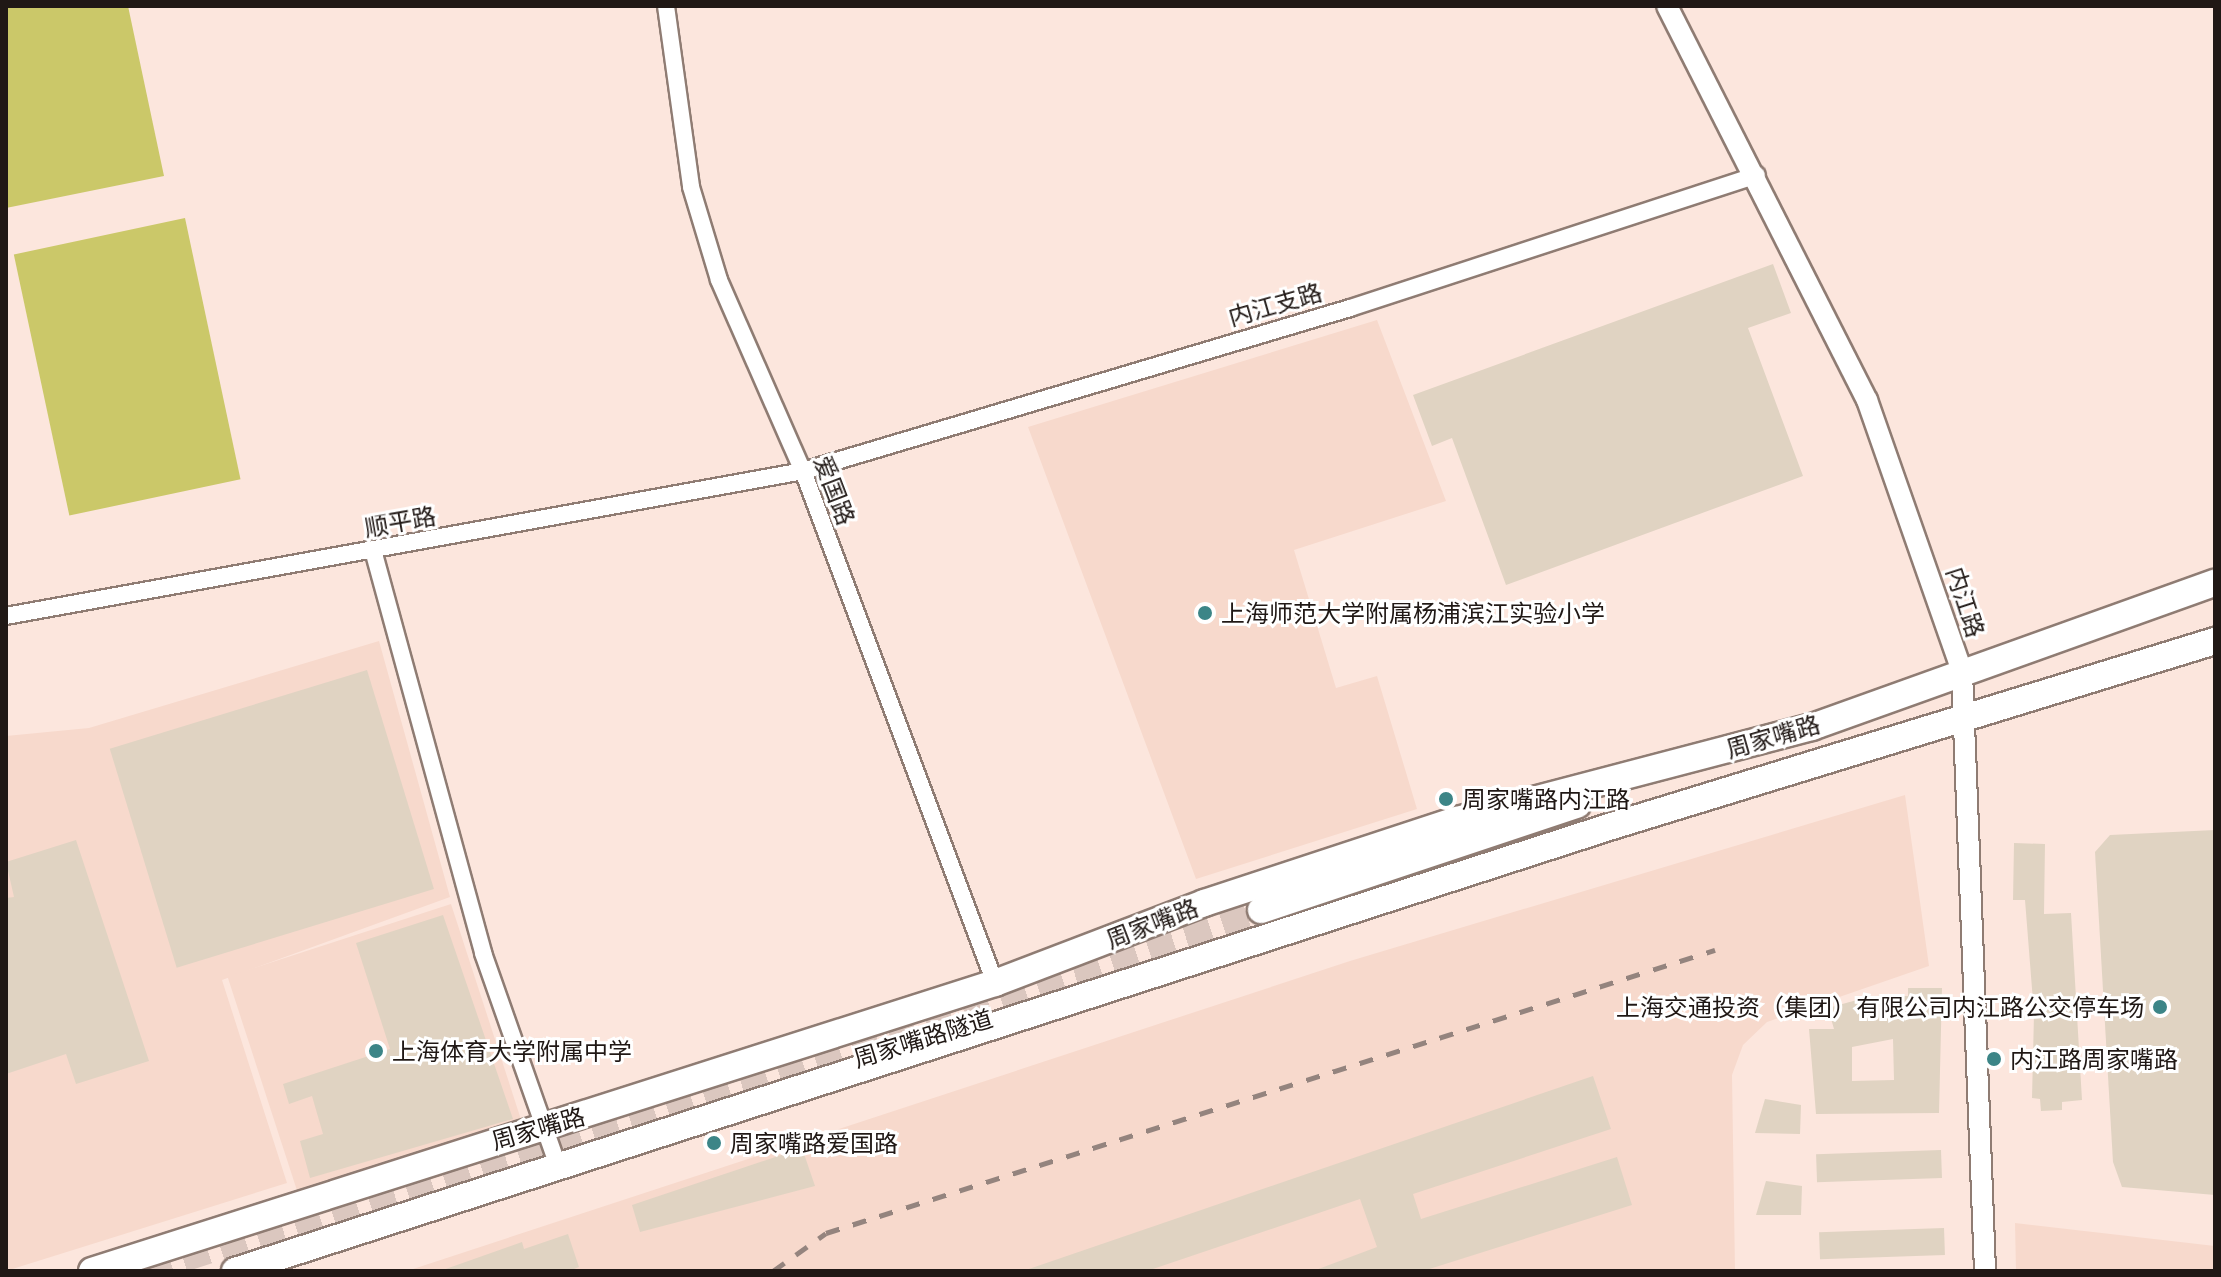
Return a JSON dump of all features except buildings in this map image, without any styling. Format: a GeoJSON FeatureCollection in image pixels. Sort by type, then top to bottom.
{"type":"FeatureCollection","features":[{"type":"Feature","properties":{"kind":"main road","name":"周家嘴路"},"geometry":{"type":"LineString","coordinates":[[92,1271],[414,1163],[546,1127],[995,983],[1204,903],[1457,820],[1812,727],[2215,583]]}},
{"type":"Feature","properties":{"kind":"main road","name":"周家嘴路"},"geometry":{"type":"LineString","coordinates":[[235,1271],[559,1169],[1259,939],[1969,715],[2215,641]]}},
{"type":"Feature","properties":{"kind":"main road"},"geometry":{"type":"LineString","coordinates":[[1261,910],[1812,727]]}},
{"type":"Feature","properties":{"kind":"main road","name":"周家嘴路隧道"},"geometry":{"type":"LineString","coordinates":[[589,1144],[1259,939]]}},
{"type":"Feature","properties":{"kind":"street","name":"爱国路"},"geometry":{"type":"LineString","coordinates":[[666,6],[703,232],[803,471],[995,983]]}},
{"type":"Feature","properties":{"kind":"street","name":"内江路"},"geometry":{"type":"LineString","coordinates":[[1667,6],[1757,175],[1867,400],[1962,672],[1969,715],[1985,1271]]}},
{"type":"Feature","properties":{"kind":"street","name":"内江支路"},"geometry":{"type":"LineString","coordinates":[[803,471],[1350,308],[1757,175]]}},
{"type":"Feature","properties":{"kind":"street","name":"顺平路"},"geometry":{"type":"LineString","coordinates":[[6,616],[803,471]]}},
{"type":"Feature","properties":{"kind":"street"},"geometry":{"type":"LineString","coordinates":[[373,550],[483,953],[559,1169]]}},
{"type":"Feature","properties":{"kind":"shaded area"},"geometry":{"type":"Polygon","coordinates":[[[6,6],[128,6],[164,176],[6,208],[6,6]]]}},
{"type":"Feature","properties":{"kind":"shaded area"},"geometry":{"type":"Polygon","coordinates":[[[185,218],[241,479],[69,516],[14,254],[185,218]]]}},
{"type":"Feature","properties":{"kind":"shaded area","name":"上海师范大学附属杨浦滨江实验小学"},"geometry":{"type":"Polygon","coordinates":[[[1377,320],[1446,501],[1294,550],[1336,688],[1377,676],[1417,809],[1196,879],[1028,427],[1377,320]]]}},
{"type":"Feature","properties":{"kind":"shaded area"},"geometry":{"type":"Polygon","coordinates":[[[379,641],[450,897],[222,980],[287,1183],[6,1271],[6,736],[89,728],[379,641]]]}},
{"type":"Feature","properties":{"kind":"shaded area"},"geometry":{"type":"Polygon","coordinates":[[[1905,795],[1929,966],[1767,1022],[1743,1045],[1732,1075],[1735,1271],[407,1271],[1350,961],[1905,795]]]}},
{"type":"Feature","properties":{"kind":"shaded area","name":"上海体育大学附属中学"},"geometry":{"type":"Polygon","coordinates":[[[451,904],[521,1119],[297,1192],[228,977],[451,904]]]}},
{"type":"Feature","properties":{"kind":"shaded area"},"geometry":{"type":"Polygon","coordinates":[[[2015,1223],[2215,1246],[2215,1271],[2016,1271],[2015,1223]]]}},
{"type":"Feature","properties":{"kind":"tunnel"},"geometry":{"type":"LineString","coordinates":[[146,1271],[1261,910]]}},
{"type":"Feature","properties":{"kind":"railway"},"geometry":{"type":"LineString","coordinates":[[773,1271],[826,1233],[1715,950]]}},
{"type":"Feature","properties":{"kind":"place","name":"上海师范大学附属杨浦滨江实验小学"},"geometry":{"type":"Point","coordinates":[1205,613]}},
{"type":"Feature","properties":{"kind":"place","name":"周家嘴路内江路"},"geometry":{"type":"Point","coordinates":[1446,799]}},
{"type":"Feature","properties":{"kind":"place","name":"上海交通投资（集团）有限公司内江路公交停车场"},"geometry":{"type":"Point","coordinates":[2160,1007]}},
{"type":"Feature","properties":{"kind":"place","name":"上海体育大学附属中学"},"geometry":{"type":"Point","coordinates":[376,1051]}},
{"type":"Feature","properties":{"kind":"place","name":"内江路周家嘴路"},"geometry":{"type":"Point","coordinates":[1994,1059]}},
{"type":"Feature","properties":{"kind":"place","name":"周家嘴路爱国路"},"geometry":{"type":"Point","coordinates":[714,1143]}}]}
